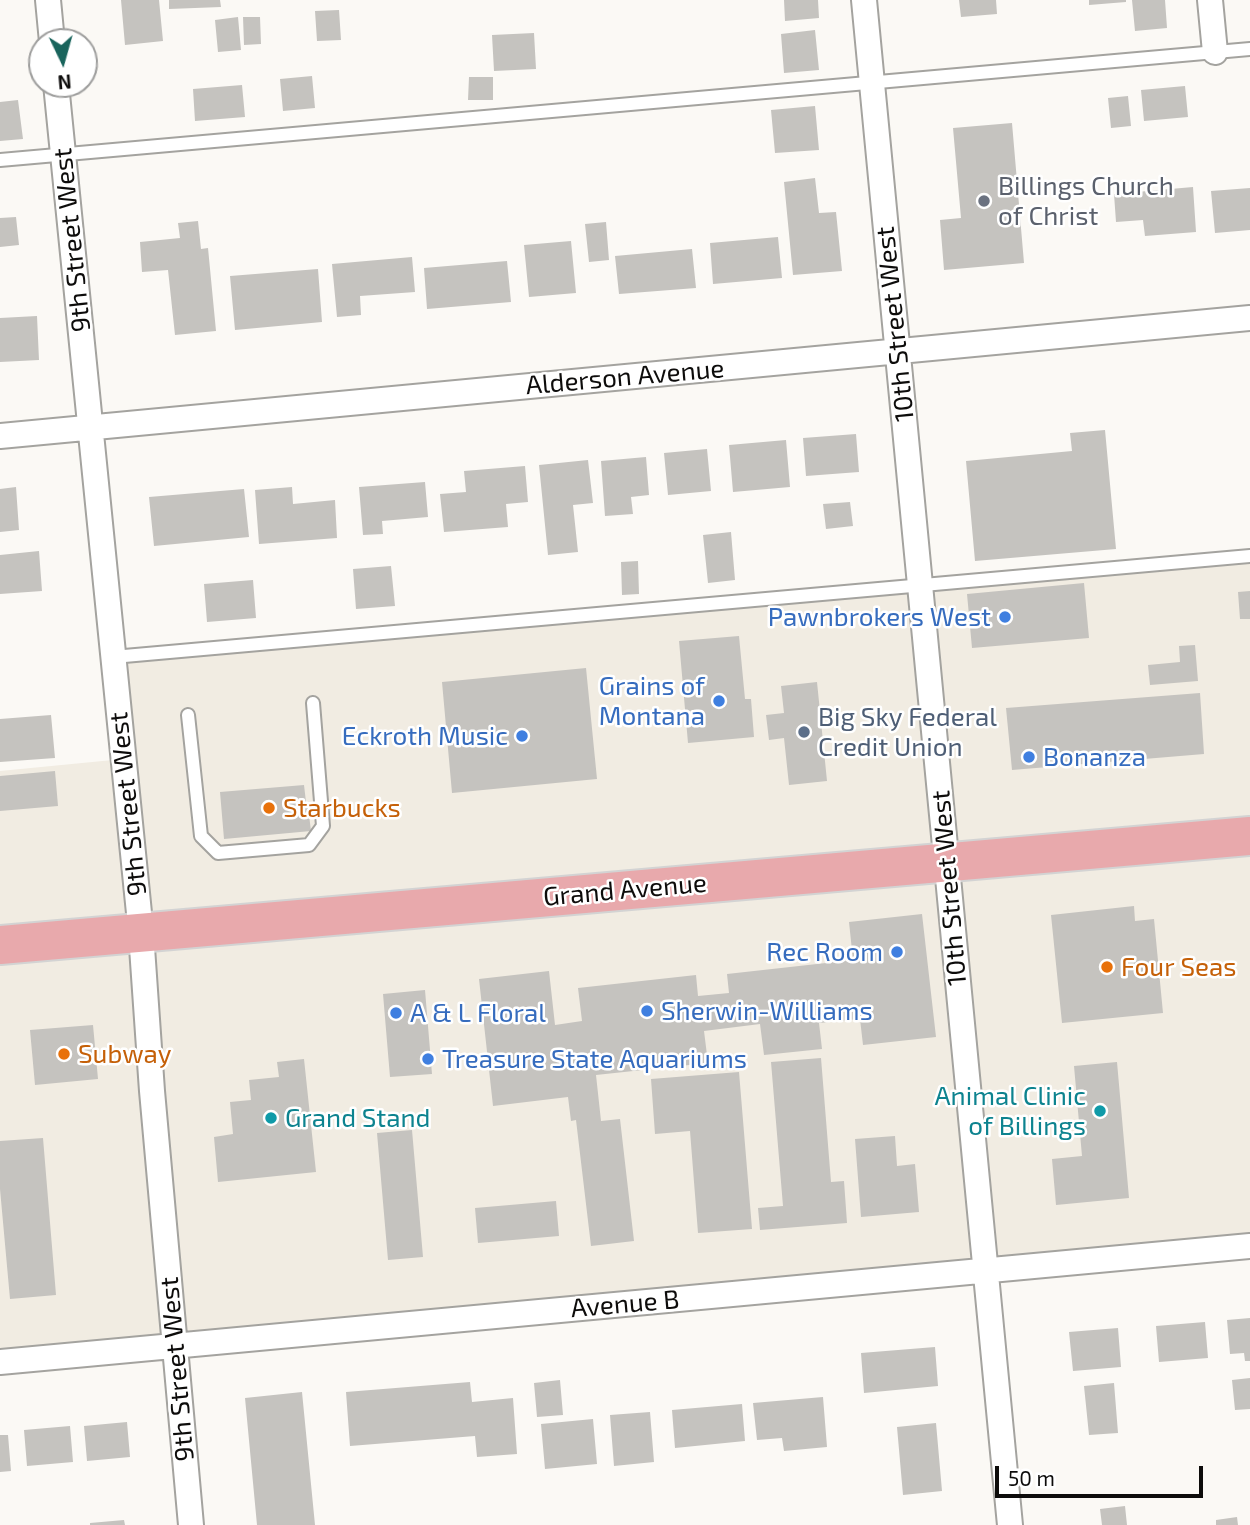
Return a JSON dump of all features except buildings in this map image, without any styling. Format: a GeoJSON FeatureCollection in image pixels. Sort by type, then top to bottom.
{"type":"FeatureCollection","features":[{"type":"Feature","properties":{"kind":"main road","name":"Grand Avenue"},"geometry":{"type":"LineString","coordinates":[[0,945],[1250,836]]}},
{"type":"Feature","properties":{"kind":"street"},"geometry":{"type":"LineString","coordinates":[[48,0],[51,28]]}},
{"type":"Feature","properties":{"kind":"street","name":"10th Street West"},"geometry":{"type":"LineString","coordinates":[[863,0],[1010,1525]]}},
{"type":"Feature","properties":{"kind":"street"},"geometry":{"type":"LineString","coordinates":[[1210,0],[1215,52]]}},
{"type":"Feature","properties":{"kind":"street","name":"9th Street West"},"geometry":{"type":"LineString","coordinates":[[58,98],[141,933],[191,1525]]}},
{"type":"Feature","properties":{"kind":"street","name":"Alderson Avenue"},"geometry":{"type":"LineString","coordinates":[[0,436],[1250,318]]}},
{"type":"Feature","properties":{"kind":"street","name":"Avenue B"},"geometry":{"type":"LineString","coordinates":[[0,1362],[1250,1246]]}},
{"type":"Feature","properties":{"kind":"lane"},"geometry":{"type":"LineString","coordinates":[[0,160],[1250,49]]}},
{"type":"Feature","properties":{"kind":"lane"},"geometry":{"type":"LineString","coordinates":[[113,657],[1250,556]]}},
{"type":"Feature","properties":{"kind":"lane"},"geometry":{"type":"LineString","coordinates":[[188,715],[201,836],[218,853],[309,845],[323,826],[313,703]]}},
{"type":"Feature","properties":{"kind":"shaded area"},"geometry":{"type":"Polygon","coordinates":[[[1250,553],[1250,1246],[0,1363],[0,771],[123,759],[113,657],[1250,553]]]}},
{"type":"Feature","properties":{"kind":"place","name":"Billings Church of Christ"},"geometry":{"type":"Point","coordinates":[984,201]}},
{"type":"Feature","properties":{"kind":"place","name":"Pawnbrokers West"},"geometry":{"type":"Point","coordinates":[1005,617]}},
{"type":"Feature","properties":{"kind":"place","name":"Grains of Montana"},"geometry":{"type":"Point","coordinates":[719,701]}},
{"type":"Feature","properties":{"kind":"place","name":"Big Sky Federal Credit Union"},"geometry":{"type":"Point","coordinates":[804,732]}},
{"type":"Feature","properties":{"kind":"place","name":"Eckroth Music"},"geometry":{"type":"Point","coordinates":[522,736]}},
{"type":"Feature","properties":{"kind":"place","name":"Bonanza"},"geometry":{"type":"Point","coordinates":[1029,757]}},
{"type":"Feature","properties":{"kind":"place","name":"Starbucks"},"geometry":{"type":"Point","coordinates":[269,808]}},
{"type":"Feature","properties":{"kind":"place","name":"Rec Room"},"geometry":{"type":"Point","coordinates":[897,952]}},
{"type":"Feature","properties":{"kind":"place","name":"Four Seas"},"geometry":{"type":"Point","coordinates":[1107,967]}},
{"type":"Feature","properties":{"kind":"place","name":"Sherwin-Williams"},"geometry":{"type":"Point","coordinates":[647,1011]}},
{"type":"Feature","properties":{"kind":"place","name":"A & L Floral"},"geometry":{"type":"Point","coordinates":[396,1013]}},
{"type":"Feature","properties":{"kind":"place","name":"Subway"},"geometry":{"type":"Point","coordinates":[64,1054]}},
{"type":"Feature","properties":{"kind":"place","name":"Treasure State Aquariums"},"geometry":{"type":"Point","coordinates":[428,1059]}},
{"type":"Feature","properties":{"kind":"place","name":"Animal Clinic of Billings"},"geometry":{"type":"Point","coordinates":[1100,1111]}},
{"type":"Feature","properties":{"kind":"place","name":"Grand Stand"},"geometry":{"type":"Point","coordinates":[271,1118]}}]}
